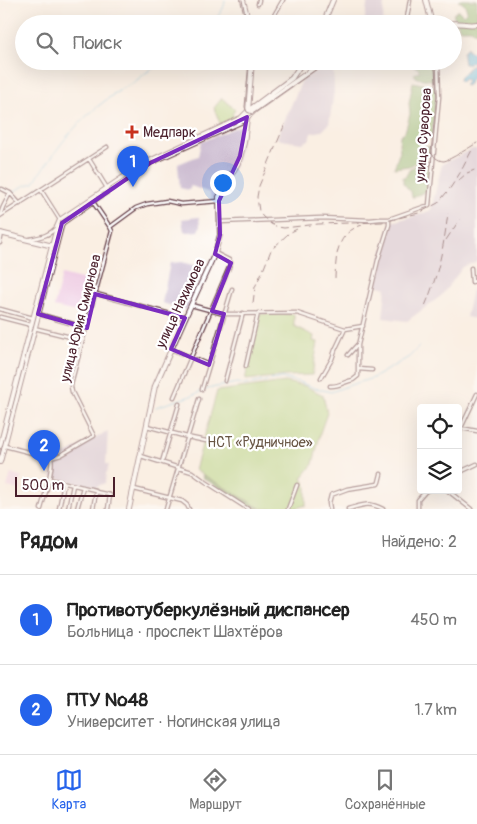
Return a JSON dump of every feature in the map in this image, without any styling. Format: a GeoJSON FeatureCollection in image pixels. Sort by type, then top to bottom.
{"type":"FeatureCollection","features":[{"type":"Feature","properties":{"kind":"main road"},"geometry":{"type":"LineString","coordinates":[[244,0],[247,15]]}},
{"type":"Feature","properties":{"kind":"main road"},"geometry":{"type":"LineString","coordinates":[[327,15],[334,0]]}},
{"type":"Feature","properties":{"kind":"main road"},"geometry":{"type":"LineString","coordinates":[[426,0],[430,15]]}},
{"type":"Feature","properties":{"kind":"main road"},"geometry":{"type":"LineString","coordinates":[[462,24],[469,26],[477,24]]}},
{"type":"Feature","properties":{"kind":"main road","name":"улица Нахимова"},"geometry":{"type":"LineString","coordinates":[[129,509],[155,386],[215,254],[220,238],[219,201],[235,169],[244,143],[251,70]]}},
{"type":"Feature","properties":{"kind":"main road"},"geometry":{"type":"LineString","coordinates":[[54,247],[60,220],[150,163],[243,121],[294,79],[298,70]]}},
{"type":"Feature","properties":{"kind":"main road"},"geometry":{"type":"LineString","coordinates":[[241,118],[248,110],[309,70]]}},
{"type":"Feature","properties":{"kind":"main road"},"geometry":{"type":"LineString","coordinates":[[0,462],[2,447],[35,315],[62,223],[107,188],[148,161],[241,118],[247,117]]}},
{"type":"Feature","properties":{"kind":"main road"},"geometry":{"type":"LineString","coordinates":[[1,234],[54,247]]}},
{"type":"Feature","properties":{"kind":"main road"},"geometry":{"type":"LineString","coordinates":[[1,234],[54,247]]}},
{"type":"Feature","properties":{"kind":"street"},"geometry":{"type":"LineString","coordinates":[[258,4],[259,0]]}},
{"type":"Feature","properties":{"kind":"street"},"geometry":{"type":"LineString","coordinates":[[274,15],[283,0]]}},
{"type":"Feature","properties":{"kind":"street"},"geometry":{"type":"LineString","coordinates":[[408,15],[410,0]]}},
{"type":"Feature","properties":{"kind":"street","name":"улица Суворова"},"geometry":{"type":"LineString","coordinates":[[389,218],[429,205],[439,96],[438,70]]}},
{"type":"Feature","properties":{"kind":"street"},"geometry":{"type":"LineString","coordinates":[[0,216],[107,147]]}},
{"type":"Feature","properties":{"kind":"street"},"geometry":{"type":"LineString","coordinates":[[89,159],[107,188]]}},
{"type":"Feature","properties":{"kind":"street"},"geometry":{"type":"LineString","coordinates":[[2,189],[10,193],[20,204]]}},
{"type":"Feature","properties":{"kind":"street"},"geometry":{"type":"LineString","coordinates":[[41,190],[60,220]]}},
{"type":"Feature","properties":{"kind":"street"},"geometry":{"type":"LineString","coordinates":[[0,216],[10,193]]}},
{"type":"Feature","properties":{"kind":"street"},"geometry":{"type":"LineString","coordinates":[[92,200],[111,228],[136,208],[147,204],[168,201],[181,204],[219,201]]}},
{"type":"Feature","properties":{"kind":"street"},"geometry":{"type":"LineString","coordinates":[[220,222],[321,218],[370,220],[389,218],[389,225],[378,260],[358,345],[358,376],[353,380],[334,387],[330,386]]}},
{"type":"Feature","properties":{"kind":"street"},"geometry":{"type":"LineString","coordinates":[[24,239],[46,236],[57,227]]}},
{"type":"Feature","properties":{"kind":"street","name":"улица Юрия Смирнова"},"geometry":{"type":"LineString","coordinates":[[51,458],[58,457],[94,437],[71,390],[111,228]]}},
{"type":"Feature","properties":{"kind":"street"},"geometry":{"type":"LineString","coordinates":[[0,243],[1,234]]}},
{"type":"Feature","properties":{"kind":"street"},"geometry":{"type":"LineString","coordinates":[[174,397],[212,312],[231,263],[229,260],[215,254]]}},
{"type":"Feature","properties":{"kind":"street"},"geometry":{"type":"LineString","coordinates":[[471,268],[472,282],[475,281],[477,283]]}},
{"type":"Feature","properties":{"kind":"street"},"geometry":{"type":"LineString","coordinates":[[202,389],[232,289]]}},
{"type":"Feature","properties":{"kind":"street"},"geometry":{"type":"LineString","coordinates":[[96,294],[185,318]]}},
{"type":"Feature","properties":{"kind":"street"},"geometry":{"type":"LineString","coordinates":[[191,305],[224,314],[297,313],[345,329],[363,326]]}},
{"type":"Feature","properties":{"kind":"street"},"geometry":{"type":"LineString","coordinates":[[0,309],[35,315],[87,328]]}},
{"type":"Feature","properties":{"kind":"street"},"geometry":{"type":"LineString","coordinates":[[225,381],[243,313]]}},
{"type":"Feature","properties":{"kind":"street"},"geometry":{"type":"LineString","coordinates":[[246,366],[258,313]]}},
{"type":"Feature","properties":{"kind":"street"},"geometry":{"type":"LineString","coordinates":[[0,317],[83,340]]}},
{"type":"Feature","properties":{"kind":"street"},"geometry":{"type":"LineString","coordinates":[[321,378],[332,359],[345,329]]}},
{"type":"Feature","properties":{"kind":"street"},"geometry":{"type":"LineString","coordinates":[[348,355],[358,345]]}},
{"type":"Feature","properties":{"kind":"street"},"geometry":{"type":"LineString","coordinates":[[171,350],[209,365]]}},
{"type":"Feature","properties":{"kind":"street"},"geometry":{"type":"LineString","coordinates":[[359,369],[372,370]]}},
{"type":"Feature","properties":{"kind":"street"},"geometry":{"type":"LineString","coordinates":[[462,426],[477,394]]}},
{"type":"Feature","properties":{"kind":"street"},"geometry":{"type":"LineString","coordinates":[[166,509],[199,398]]}},
{"type":"Feature","properties":{"kind":"street"},"geometry":{"type":"LineString","coordinates":[[162,463],[179,404]]}},
{"type":"Feature","properties":{"kind":"street"},"geometry":{"type":"LineString","coordinates":[[470,406],[476,407]]}},
{"type":"Feature","properties":{"kind":"street"},"geometry":{"type":"LineString","coordinates":[[147,426],[204,441]]}},
{"type":"Feature","properties":{"kind":"street"},"geometry":{"type":"LineString","coordinates":[[462,428],[477,431]]}},
{"type":"Feature","properties":{"kind":"street"},"geometry":{"type":"LineString","coordinates":[[2,447],[51,458],[52,464],[41,509]]}},
{"type":"Feature","properties":{"kind":"street"},"geometry":{"type":"LineString","coordinates":[[140,456],[192,472],[248,509]]}},
{"type":"Feature","properties":{"kind":"street"},"geometry":{"type":"LineString","coordinates":[[462,471],[477,464]]}},
{"type":"Feature","properties":{"kind":"street"},"geometry":{"type":"LineString","coordinates":[[330,509],[331,495],[347,489],[378,484],[381,474]]}},
{"type":"Feature","properties":{"kind":"street"},"geometry":{"type":"LineString","coordinates":[[48,479],[110,495],[108,509]]}},
{"type":"Feature","properties":{"kind":"street"},"geometry":{"type":"LineString","coordinates":[[58,509],[64,483]]}},
{"type":"Feature","properties":{"kind":"street"},"geometry":{"type":"LineString","coordinates":[[68,509],[73,485]]}},
{"type":"Feature","properties":{"kind":"street"},"geometry":{"type":"LineString","coordinates":[[288,509],[297,485]]}},
{"type":"Feature","properties":{"kind":"street"},"geometry":{"type":"LineString","coordinates":[[77,509],[82,487]]}},
{"type":"Feature","properties":{"kind":"street"},"geometry":{"type":"LineString","coordinates":[[134,489],[182,501],[189,509]]}},
{"type":"Feature","properties":{"kind":"street"},"geometry":{"type":"LineString","coordinates":[[93,509],[96,492]]}},
{"type":"Feature","properties":{"kind":"street"},"geometry":{"type":"LineString","coordinates":[[452,494],[471,509]]}},
{"type":"Feature","properties":{"kind":"street"},"geometry":{"type":"LineString","coordinates":[[418,509],[418,502],[422,496]]}},
{"type":"Feature","properties":{"kind":"street"},"geometry":{"type":"LineString","coordinates":[[348,509],[368,504],[383,509]]}},
{"type":"Feature","properties":{"kind":"highlighted area"},"geometry":{"type":"Polygon","coordinates":[[[247,117],[240,156],[219,201],[220,235],[215,254],[231,263],[212,311],[224,314],[209,365],[171,349],[185,318],[95,294],[87,328],[38,314],[62,223],[150,163],[247,117]]]}},
{"type":"Feature","properties":{"kind":"shaded area"},"geometry":{"type":"Polygon","coordinates":[[[368,0],[384,0],[383,15],[365,15],[368,0]]]}},
{"type":"Feature","properties":{"kind":"shaded area"},"geometry":{"type":"Polygon","coordinates":[[[317,70],[333,70],[334,92],[329,124],[322,131],[311,133],[309,140],[302,143],[281,140],[277,138],[302,80],[317,70]]]}},
{"type":"Feature","properties":{"kind":"shaded area"},"geometry":{"type":"Polygon","coordinates":[[[239,126],[243,129],[238,158],[215,199],[211,199],[210,193],[191,186],[189,190],[180,188],[178,164],[198,156],[201,142],[239,126]]]}},
{"type":"Feature","properties":{"kind":"shaded area"},"geometry":{"type":"Polygon","coordinates":[[[472,149],[477,149],[477,261],[463,267],[441,296],[407,321],[383,318],[386,288],[375,285],[391,222],[431,210],[442,164],[472,149]]]}},
{"type":"Feature","properties":{"kind":"shaded area"},"geometry":{"type":"Polygon","coordinates":[[[199,217],[200,226],[198,231],[184,231],[182,219],[199,217]]]}},
{"type":"Feature","properties":{"kind":"shaded area"},"geometry":{"type":"Polygon","coordinates":[[[181,262],[204,270],[187,310],[162,303],[170,263],[181,262]]]}},
{"type":"Feature","properties":{"kind":"shaded area"},"geometry":{"type":"Polygon","coordinates":[[[62,274],[85,280],[77,312],[54,307],[62,274]]]}},
{"type":"Feature","properties":{"kind":"shaded area"},"geometry":{"type":"Polygon","coordinates":[[[472,290],[477,291],[477,319],[466,317],[472,290]]]}},
{"type":"Feature","properties":{"kind":"shaded area"},"geometry":{"type":"Polygon","coordinates":[[[108,431],[106,464],[109,465],[105,483],[93,487],[93,484],[89,486],[51,477],[55,460],[108,431]]]}},
{"type":"Feature","properties":{"kind":"shaded area"},"geometry":{"type":"Polygon","coordinates":[[[11,473],[22,477],[19,486],[21,487],[20,490],[7,487],[11,473]]]}},
{"type":"Feature","properties":{"kind":"green space"},"geometry":{"type":"Polygon","coordinates":[[[458,0],[477,0],[477,33],[471,29],[462,29],[462,15],[453,14],[458,10],[463,15],[467,11],[465,5],[458,0]]]}},
{"type":"Feature","properties":{"kind":"green space"},"geometry":{"type":"Polygon","coordinates":[[[419,70],[435,70],[436,81],[417,78],[414,74],[419,72],[419,70]]]}},
{"type":"Feature","properties":{"kind":"green space"},"geometry":{"type":"Polygon","coordinates":[[[413,82],[437,87],[432,137],[426,137],[422,142],[423,146],[431,147],[429,155],[410,166],[394,168],[400,151],[400,135],[405,132],[410,114],[409,103],[413,82]]]}},
{"type":"Feature","properties":{"kind":"green space"},"geometry":{"type":"Polygon","coordinates":[[[222,98],[235,110],[232,114],[237,119],[221,126],[214,108],[222,98]]]}},
{"type":"Feature","properties":{"kind":"green space"},"geometry":{"type":"Polygon","coordinates":[[[416,165],[432,166],[428,190],[412,198],[411,192],[403,183],[403,177],[416,165]]]}},
{"type":"Feature","properties":{"kind":"green space"},"geometry":{"type":"Polygon","coordinates":[[[260,314],[294,314],[294,326],[314,336],[313,341],[318,342],[312,375],[245,380],[260,314]]]}},
{"type":"Feature","properties":{"kind":"green space","name":"НСТ «Рудничное»"},"geometry":{"type":"Polygon","coordinates":[[[285,382],[305,386],[323,395],[327,413],[313,464],[302,478],[306,486],[306,505],[293,509],[262,509],[195,470],[217,391],[285,382]]]}},
{"type":"Feature","properties":{"kind":"green space"},"geometry":{"type":"Polygon","coordinates":[[[203,475],[260,509],[252,509],[202,477],[203,475]]]}},
{"type":"Feature","properties":{"kind":"water"},"geometry":{"type":"Polygon","coordinates":[[[467,47],[467,51],[476,56],[475,72],[466,86],[464,85],[467,80],[463,79],[461,82],[459,80],[460,76],[474,64],[473,61],[464,64],[463,53],[467,47]]]}},
{"type":"Feature","properties":{"kind":"waterway"},"geometry":{"type":"LineString","coordinates":[[219,15],[225,4],[225,0]]}},
{"type":"Feature","properties":{"kind":"waterway"},"geometry":{"type":"LineString","coordinates":[[11,193],[34,183],[63,142],[94,109],[114,93],[133,83],[150,70]]}},
{"type":"Feature","properties":{"kind":"waterway"},"geometry":{"type":"LineString","coordinates":[[156,407],[211,388],[237,383],[244,385],[282,378],[331,392],[373,378],[409,357],[420,346]]}},
{"type":"Feature","properties":{"kind":"tram line"},"geometry":{"type":"LineString","coordinates":[[242,0],[245,15]]}},
{"type":"Feature","properties":{"kind":"tram line"},"geometry":{"type":"LineString","coordinates":[[248,70],[245,107],[247,112],[252,114]]}},
{"type":"Feature","properties":{"kind":"tram line"},"geometry":{"type":"LineString","coordinates":[[0,455],[61,221],[147,164],[254,113],[315,70]]}},
{"type":"Feature","properties":{"kind":"tram line"},"geometry":{"type":"LineString","coordinates":[[435,70],[437,95],[431,152],[436,158],[444,161],[477,143]]}},
{"type":"Feature","properties":{"kind":"tram line"},"geometry":{"type":"LineString","coordinates":[[431,152],[423,163],[423,166],[427,168],[431,165],[432,152]]}},
{"type":"Feature","properties":{"kind":"railway"},"geometry":{"type":"LineString","coordinates":[[285,124],[259,186],[257,197],[259,211],[262,216],[271,224],[284,228],[318,224],[382,222],[419,213],[438,203],[460,173],[472,150]]}},
{"type":"Feature","properties":{"kind":"railway"},"geometry":{"type":"LineString","coordinates":[[458,181],[467,173],[477,169]]}},
{"type":"Feature","properties":{"kind":"railway"},"geometry":{"type":"LineString","coordinates":[[425,306],[440,260],[448,213]]}},
{"type":"Feature","properties":{"kind":"railway"},"geometry":{"type":"LineString","coordinates":[[446,240],[460,219]]}},
{"type":"Feature","properties":{"kind":"railway"},"geometry":{"type":"LineString","coordinates":[[335,278],[337,254],[342,239],[353,229],[362,225]]}},
{"type":"Feature","properties":{"kind":"railway"},"geometry":{"type":"LineString","coordinates":[[253,303],[255,287],[271,250],[289,233],[297,229]]}},
{"type":"Feature","properties":{"kind":"place","name":"Медпарк"},"geometry":{"type":"Point","coordinates":[132,132]}},
{"type":"Feature","properties":{"kind":"place","name":"Противотуберкулёзный диспансер"},"geometry":{"type":"Point","coordinates":[133,187]}},
{"type":"Feature","properties":{"kind":"place","name":"ПТУ №48"},"geometry":{"type":"Point","coordinates":[44,471]}}]}
